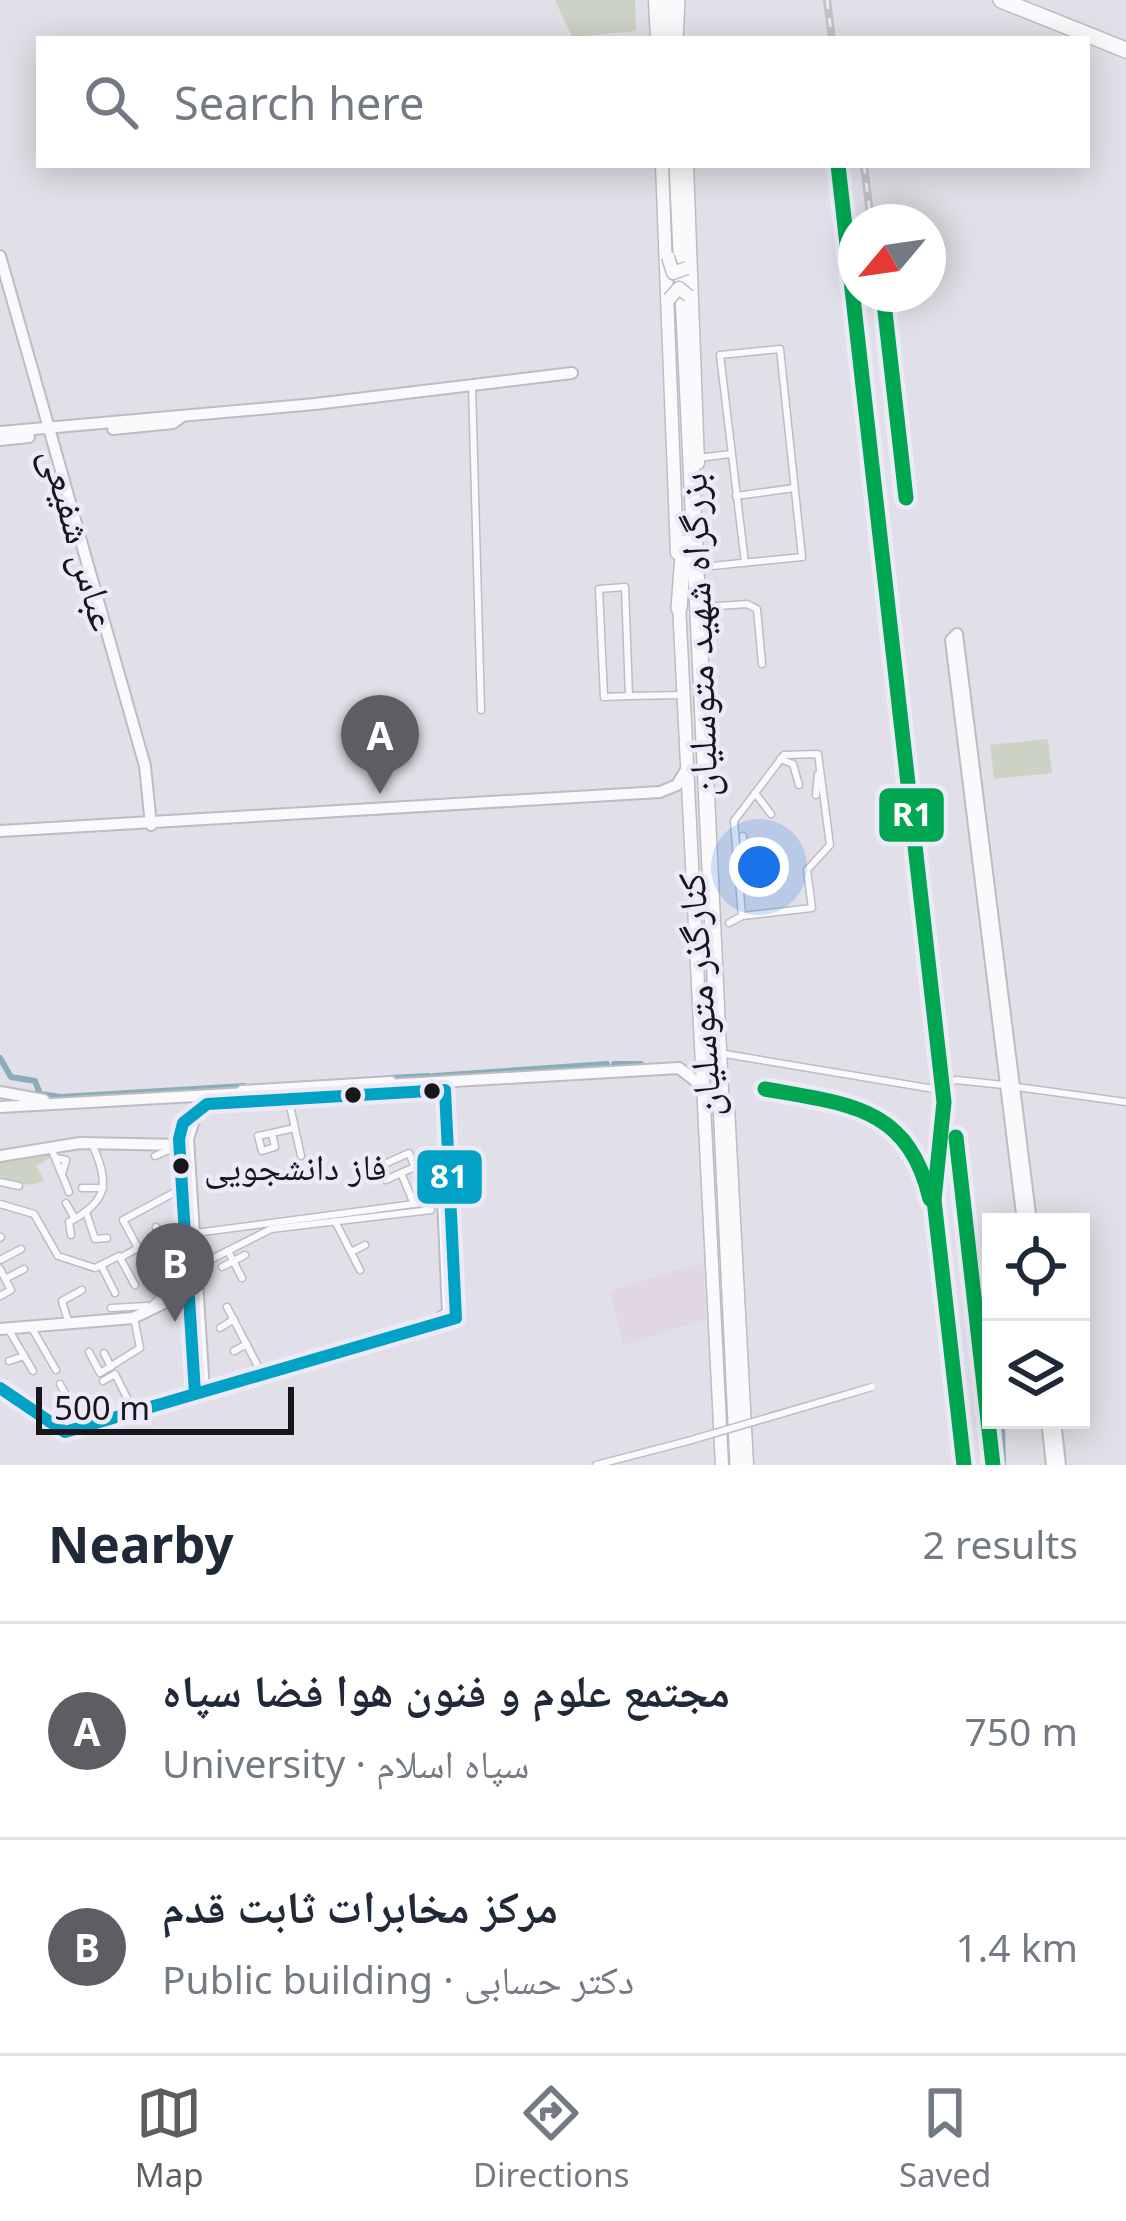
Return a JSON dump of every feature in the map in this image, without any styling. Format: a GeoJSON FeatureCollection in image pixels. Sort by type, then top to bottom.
{"type":"FeatureCollection","features":[{"type":"Feature","properties":{"kind":"highway"},"geometry":{"type":"LineString","coordinates":[[670,36],[673,0]]}},
{"type":"Feature","properties":{"kind":"highway"},"geometry":{"type":"LineString","coordinates":[[1000,0],[1126,46]]}},
{"type":"Feature","properties":{"kind":"highway"},"geometry":{"type":"LineString","coordinates":[[1017,0],[1126,46]]}},
{"type":"Feature","properties":{"kind":"highway","name":"بزرگراه شهید متوسلیان"},"geometry":{"type":"LineString","coordinates":[[676,168],[694,464],[710,907],[733,1341],[734,1465]]}},
{"type":"Feature","properties":{"kind":"highway","name":"بزرگراه شهید متوسلیان"},"geometry":{"type":"LineString","coordinates":[[676,168],[684,534],[734,1465]]}},
{"type":"Feature","properties":{"kind":"highway"},"geometry":{"type":"LineString","coordinates":[[694,464],[700,524]]}},
{"type":"Feature","properties":{"kind":"highway"},"geometry":{"type":"LineString","coordinates":[[679,608],[684,534]]}},
{"type":"Feature","properties":{"kind":"highway"},"geometry":{"type":"LineString","coordinates":[[710,907],[715,826]]}},
{"type":"Feature","properties":{"kind":"highway"},"geometry":{"type":"LineString","coordinates":[[733,1341],[745,1431]]}},
{"type":"Feature","properties":{"kind":"main road"},"geometry":{"type":"LineString","coordinates":[[655,0],[669,36]]}},
{"type":"Feature","properties":{"kind":"main road","name":"کنارگذر متوسلیان"},"geometry":{"type":"LineString","coordinates":[[674,168],[663,182],[682,695],[709,1157],[734,1465]]}},
{"type":"Feature","properties":{"kind":"main road"},"geometry":{"type":"LineString","coordinates":[[663,182],[668,257],[671,272],[679,274],[687,268],[676,168]]}},
{"type":"Feature","properties":{"kind":"main road"},"geometry":{"type":"LineString","coordinates":[[676,168],[698,425]]}},
{"type":"Feature","properties":{"kind":"main road"},"geometry":{"type":"LineString","coordinates":[[672,384],[669,299],[679,288],[688,296],[698,425],[694,464]]}},
{"type":"Feature","properties":{"kind":"main road","name":"کنارگذر متوسلیان"},"geometry":{"type":"LineString","coordinates":[[700,524],[745,1431],[734,1465]]}},
{"type":"Feature","properties":{"kind":"main road"},"geometry":{"type":"LineString","coordinates":[[709,1157],[720,1245]]}},
{"type":"Feature","properties":{"kind":"street","name":"عباس شفیعی"},"geometry":{"type":"LineString","coordinates":[[0,256],[48,432]]}},
{"type":"Feature","properties":{"kind":"street","name":"عباس شفیعی"},"geometry":{"type":"LineString","coordinates":[[0,267],[145,766],[147,823]]}},
{"type":"Feature","properties":{"kind":"street"},"geometry":{"type":"LineString","coordinates":[[702,567],[745,563],[802,556],[780,349],[720,356],[745,563]]}},
{"type":"Feature","properties":{"kind":"street"},"geometry":{"type":"LineString","coordinates":[[0,436],[173,424],[180,418],[572,373]]}},
{"type":"Feature","properties":{"kind":"street"},"geometry":{"type":"LineString","coordinates":[[472,386],[481,710]]}},
{"type":"Feature","properties":{"kind":"street"},"geometry":{"type":"LineString","coordinates":[[694,464],[730,454]]}},
{"type":"Feature","properties":{"kind":"street"},"geometry":{"type":"LineString","coordinates":[[736,496],[794,488]]}},
{"type":"Feature","properties":{"kind":"street"},"geometry":{"type":"LineString","coordinates":[[629,695],[625,587],[599,589],[604,697],[682,695]]}},
{"type":"Feature","properties":{"kind":"street"},"geometry":{"type":"LineString","coordinates":[[704,607],[747,604],[757,609],[762,664]]}},
{"type":"Feature","properties":{"kind":"street"},"geometry":{"type":"LineString","coordinates":[[967,732],[951,640],[957,634],[1026,1213]]}},
{"type":"Feature","properties":{"kind":"street"},"geometry":{"type":"LineString","coordinates":[[742,916],[743,844],[734,821],[790,752],[818,754],[816,795]]}},
{"type":"Feature","properties":{"kind":"street"},"geometry":{"type":"LineString","coordinates":[[780,759],[793,764],[799,785]]}},
{"type":"Feature","properties":{"kind":"street"},"geometry":{"type":"LineString","coordinates":[[660,792],[677,785],[687,768]]}},
{"type":"Feature","properties":{"kind":"street"},"geometry":{"type":"LineString","coordinates":[[729,923],[742,916],[812,908],[807,870],[830,845],[818,770]]}},
{"type":"Feature","properties":{"kind":"street"},"geometry":{"type":"LineString","coordinates":[[0,831],[660,792],[688,798]]}},
{"type":"Feature","properties":{"kind":"street"},"geometry":{"type":"LineString","coordinates":[[754,793],[771,814]]}},
{"type":"Feature","properties":{"kind":"street"},"geometry":{"type":"LineString","coordinates":[[147,798],[160,813],[183,820]]}},
{"type":"Feature","properties":{"kind":"street"},"geometry":{"type":"LineString","coordinates":[[688,1065],[703,1039]]}},
{"type":"Feature","properties":{"kind":"street"},"geometry":{"type":"LineString","coordinates":[[725,1054],[934,1089],[956,1080],[1126,1102]]}},
{"type":"Feature","properties":{"kind":"street"},"geometry":{"type":"LineString","coordinates":[[0,1107],[688,1065]]}},
{"type":"Feature","properties":{"kind":"street"},"geometry":{"type":"LineString","coordinates":[[688,1065],[706,1095]]}},
{"type":"Feature","properties":{"kind":"street"},"geometry":{"type":"LineString","coordinates":[[0,1092],[63,1100],[611,1071]]}},
{"type":"Feature","properties":{"kind":"street"},"geometry":{"type":"LineString","coordinates":[[199,1389],[189,1295],[184,1142],[190,1124],[205,1110],[441,1093]]}},
{"type":"Feature","properties":{"kind":"street"},"geometry":{"type":"LineString","coordinates":[[441,1093],[442,1191],[453,1315]]}},
{"type":"Feature","properties":{"kind":"street"},"geometry":{"type":"LineString","coordinates":[[441,1093],[453,1315]]}},
{"type":"Feature","properties":{"kind":"street"},"geometry":{"type":"LineString","coordinates":[[289,1101],[302,1156]]}},
{"type":"Feature","properties":{"kind":"street"},"geometry":{"type":"LineString","coordinates":[[272,1133],[295,1129]]}},
{"type":"Feature","properties":{"kind":"street"},"geometry":{"type":"LineString","coordinates":[[0,1153],[99,1137],[184,1142]]}},
{"type":"Feature","properties":{"kind":"street"},"geometry":{"type":"LineString","coordinates":[[21,1150],[54,1153],[92,1143],[184,1142]]}},
{"type":"Feature","properties":{"kind":"street"},"geometry":{"type":"LineString","coordinates":[[71,1235],[67,1228],[86,1212],[107,1173],[92,1143]]}},
{"type":"Feature","properties":{"kind":"street"},"geometry":{"type":"LineString","coordinates":[[0,1204],[34,1214],[58,1256],[95,1268],[138,1248],[124,1220],[179,1191],[176,1153],[171,1149],[155,1156]]}},
{"type":"Feature","properties":{"kind":"street"},"geometry":{"type":"LineString","coordinates":[[54,1153],[70,1192]]}},
{"type":"Feature","properties":{"kind":"street"},"geometry":{"type":"LineString","coordinates":[[409,1153],[415,1167],[401,1173],[386,1180],[380,1166],[409,1153]]}},
{"type":"Feature","properties":{"kind":"street"},"geometry":{"type":"LineString","coordinates":[[401,1173],[414,1204]]}},
{"type":"Feature","properties":{"kind":"street"},"geometry":{"type":"LineString","coordinates":[[0,1182],[19,1186]]}},
{"type":"Feature","properties":{"kind":"street"},"geometry":{"type":"LineString","coordinates":[[82,1188],[103,1188]]}},
{"type":"Feature","properties":{"kind":"street"},"geometry":{"type":"LineString","coordinates":[[156,1227],[164,1240],[189,1232],[340,1218],[430,1206],[442,1191]]}},
{"type":"Feature","properties":{"kind":"street"},"geometry":{"type":"LineString","coordinates":[[66,1203],[75,1219]]}},
{"type":"Feature","properties":{"kind":"street"},"geometry":{"type":"LineString","coordinates":[[404,1209],[414,1204],[430,1206],[444,1220]]}},
{"type":"Feature","properties":{"kind":"street"},"geometry":{"type":"LineString","coordinates":[[86,1212],[94,1239],[106,1238]]}},
{"type":"Feature","properties":{"kind":"street"},"geometry":{"type":"LineString","coordinates":[[196,1267],[258,1235],[340,1218]]}},
{"type":"Feature","properties":{"kind":"street"},"geometry":{"type":"LineString","coordinates":[[340,1218],[361,1270]]}},
{"type":"Feature","properties":{"kind":"street"},"geometry":{"type":"LineString","coordinates":[[255,1226],[258,1235]]}},
{"type":"Feature","properties":{"kind":"street"},"geometry":{"type":"LineString","coordinates":[[189,1232],[196,1267],[199,1389]]}},
{"type":"Feature","properties":{"kind":"street"},"geometry":{"type":"LineString","coordinates":[[351,1252],[364,1245]]}},
{"type":"Feature","properties":{"kind":"street"},"geometry":{"type":"LineString","coordinates":[[0,1296],[11,1290],[0,1264],[21,1249]]}},
{"type":"Feature","properties":{"kind":"street"},"geometry":{"type":"LineString","coordinates":[[228,1251],[242,1278]]}},
{"type":"Feature","properties":{"kind":"street"},"geometry":{"type":"LineString","coordinates":[[222,1268],[245,1255]]}},
{"type":"Feature","properties":{"kind":"street"},"geometry":{"type":"LineString","coordinates":[[120,1258],[135,1285]]}},
{"type":"Feature","properties":{"kind":"street"},"geometry":{"type":"LineString","coordinates":[[101,1265],[115,1293]]}},
{"type":"Feature","properties":{"kind":"street"},"geometry":{"type":"LineString","coordinates":[[111,1308],[148,1309],[166,1291],[154,1268]]}},
{"type":"Feature","properties":{"kind":"street"},"geometry":{"type":"LineString","coordinates":[[5,1279],[24,1269]]}},
{"type":"Feature","properties":{"kind":"street"},"geometry":{"type":"LineString","coordinates":[[67,1324],[62,1300],[82,1290]]}},
{"type":"Feature","properties":{"kind":"street"},"geometry":{"type":"LineString","coordinates":[[4,1331],[148,1309],[189,1295]]}},
{"type":"Feature","properties":{"kind":"street"},"geometry":{"type":"LineString","coordinates":[[4,1331],[135,1323],[189,1295]]}},
{"type":"Feature","properties":{"kind":"street"},"geometry":{"type":"LineString","coordinates":[[227,1307],[261,1372]]}},
{"type":"Feature","properties":{"kind":"street"},"geometry":{"type":"LineString","coordinates":[[0,1385],[74,1429],[453,1315]]}},
{"type":"Feature","properties":{"kind":"street"},"geometry":{"type":"LineString","coordinates":[[220,1328],[234,1319]]}},
{"type":"Feature","properties":{"kind":"street"},"geometry":{"type":"LineString","coordinates":[[89,1352],[100,1373],[121,1357],[139,1352],[135,1323]]}},
{"type":"Feature","properties":{"kind":"street"},"geometry":{"type":"LineString","coordinates":[[33,1330],[56,1370]]}},
{"type":"Feature","properties":{"kind":"street"},"geometry":{"type":"LineString","coordinates":[[4,1331],[33,1371]]}},
{"type":"Feature","properties":{"kind":"street"},"geometry":{"type":"LineString","coordinates":[[234,1351],[247,1344]]}},
{"type":"Feature","properties":{"kind":"street"},"geometry":{"type":"LineString","coordinates":[[104,1353],[112,1367]]}},
{"type":"Feature","properties":{"kind":"street"},"geometry":{"type":"LineString","coordinates":[[9,1360],[24,1356]]}},
{"type":"Feature","properties":{"kind":"street"},"geometry":{"type":"LineString","coordinates":[[103,1381],[115,1374],[134,1412]]}},
{"type":"Feature","properties":{"kind":"street"},"geometry":{"type":"LineString","coordinates":[[60,1384],[74,1429]]}},
{"type":"Feature","properties":{"kind":"street"},"geometry":{"type":"LineString","coordinates":[[596,1465],[872,1387]]}},
{"type":"Feature","properties":{"kind":"shaded area"},"geometry":{"type":"Polygon","coordinates":[[[555,0],[635,0],[636,31],[572,36],[555,0]]]}},
{"type":"Feature","properties":{"kind":"shaded area"},"geometry":{"type":"Polygon","coordinates":[[[1048,739],[1052,773],[994,779],[990,745],[1048,739]]]}},
{"type":"Feature","properties":{"kind":"shaded area"},"geometry":{"type":"Polygon","coordinates":[[[49,1150],[52,1157],[36,1166],[44,1180],[39,1183],[28,1185],[0,1176],[0,1158],[49,1150]]]}},
{"type":"Feature","properties":{"kind":"shaded area"},"geometry":{"type":"Polygon","coordinates":[[[703,1262],[706,1319],[624,1345],[610,1291],[703,1262]]]}},
{"type":"Feature","properties":{"kind":"waterway"},"geometry":{"type":"LineString","coordinates":[[0,1058],[11,1077],[35,1081],[40,1094],[61,1097],[244,1086]]}},
{"type":"Feature","properties":{"kind":"waterway"},"geometry":{"type":"LineString","coordinates":[[434,1076],[607,1064]]}},
{"type":"Feature","properties":{"kind":"waterway"},"geometry":{"type":"LineString","coordinates":[[614,1064],[641,1064]]}},
{"type":"Feature","properties":{"kind":"waterway"},"geometry":{"type":"LineString","coordinates":[[389,1078],[429,1076]]}},
{"type":"Feature","properties":{"kind":"waterway"},"geometry":{"type":"LineString","coordinates":[[1002,1429],[1003,1465]]}},
{"type":"Feature","properties":{"kind":"railway"},"geometry":{"type":"LineString","coordinates":[[827,0],[832,36]]}},
{"type":"Feature","properties":{"kind":"railway"},"geometry":{"type":"LineString","coordinates":[[838,168],[944,1102],[934,1200],[964,1465]]}},
{"type":"Feature","properties":{"kind":"railway"},"geometry":{"type":"LineString","coordinates":[[864,168],[869,204]]}},
{"type":"Feature","properties":{"kind":"railway"},"geometry":{"type":"LineString","coordinates":[[885,312],[906,498]]}},
{"type":"Feature","properties":{"kind":"railway"},"geometry":{"type":"LineString","coordinates":[[765,1089],[845,1105],[888,1125],[919,1165],[929,1194]]}},
{"type":"Feature","properties":{"kind":"railway"},"geometry":{"type":"LineString","coordinates":[[950,1137],[988,1465]]}},
{"type":"Feature","properties":{"kind":"transit line","name":"R1"},"geometry":{"type":"LineString","coordinates":[[838,168],[944,1102],[934,1200],[964,1465]]}},
{"type":"Feature","properties":{"kind":"transit line","name":"R1"},"geometry":{"type":"LineString","coordinates":[[885,312],[906,498]]}},
{"type":"Feature","properties":{"kind":"transit line","name":"R1"},"geometry":{"type":"LineString","coordinates":[[765,1089],[848,1106],[890,1127],[920,1168],[930,1199]]}},
{"type":"Feature","properties":{"kind":"transit line","name":"81"},"geometry":{"type":"LineString","coordinates":[[0,1388],[65,1432],[456,1318],[445,1090],[207,1104],[183,1123],[179,1139],[195,1393]]}},
{"type":"Feature","properties":{"kind":"transit line","name":"R1"},"geometry":{"type":"LineString","coordinates":[[956,1137],[993,1465]]}},
{"type":"Feature","properties":{"kind":"place","name":"مجتمع علوم و فنون هوا فضا سپاه"},"geometry":{"type":"Point","coordinates":[380,794]}},
{"type":"Feature","properties":{"kind":"place","name":"فاز دانشجویی"},"geometry":{"type":"Point","coordinates":[181,1166]}},
{"type":"Feature","properties":{"kind":"place","name":"مرکز مخابرات ثابت قدم"},"geometry":{"type":"Point","coordinates":[175,1322]}}]}
